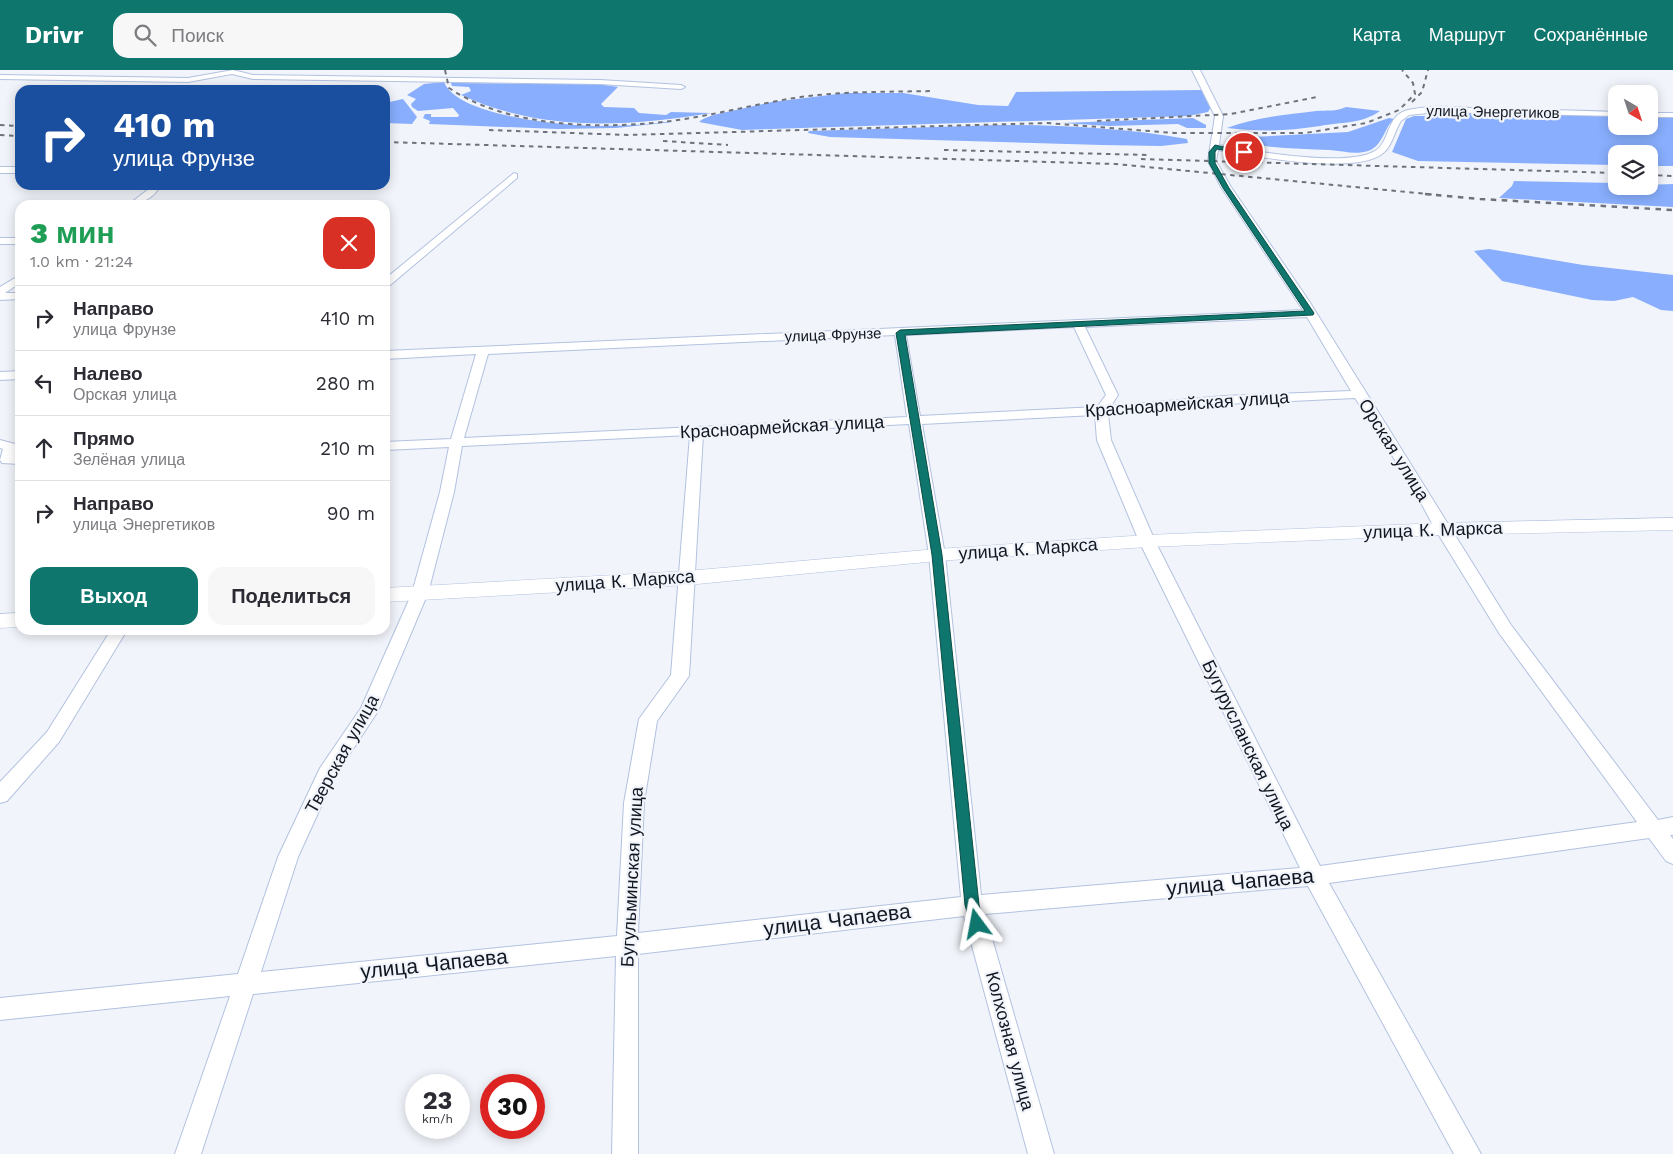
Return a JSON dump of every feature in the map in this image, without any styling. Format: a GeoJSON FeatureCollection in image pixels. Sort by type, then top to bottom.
{"type":"FeatureCollection","features":[{"type":"Feature","properties":{"kind":"main road","name":"улица К. Маркса"},"geometry":{"type":"LineString","coordinates":[[390,595],[687,578],[937,555],[1147,541],[1442,529],[1673,524]]}},
{"type":"Feature","properties":{"kind":"main road"},"geometry":{"type":"LineString","coordinates":[[0,621],[15,620]]}},
{"type":"Feature","properties":{"kind":"street"},"geometry":{"type":"LineString","coordinates":[[12,78],[26,70]]}},
{"type":"Feature","properties":{"kind":"street","name":"Орская улица"},"geometry":{"type":"LineString","coordinates":[[1196,70],[1219,116],[1215,147],[1212,152],[1212,163],[1226,188],[1310,313],[1359,394],[1420,488],[1442,529],[1506,629],[1651,828],[1673,855]]}},
{"type":"Feature","properties":{"kind":"street"},"geometry":{"type":"LineString","coordinates":[[0,78],[188,80],[202,79],[232,71],[253,77],[595,82],[681,87]]}},
{"type":"Feature","properties":{"kind":"street","name":"улица Энергетиков"},"geometry":{"type":"LineString","coordinates":[[1215,147],[1284,158],[1362,158],[1376,155],[1384,149],[1398,119],[1406,113],[1439,110],[1608,114]]}},
{"type":"Feature","properties":{"kind":"street"},"geometry":{"type":"LineString","coordinates":[[1658,115],[1673,115]]}},
{"type":"Feature","properties":{"kind":"street"},"geometry":{"type":"LineString","coordinates":[[0,170],[15,170]]}},
{"type":"Feature","properties":{"kind":"street"},"geometry":{"type":"LineString","coordinates":[[390,280],[514,176]]}},
{"type":"Feature","properties":{"kind":"street"},"geometry":{"type":"LineString","coordinates":[[140,200],[154,190]]}},
{"type":"Feature","properties":{"kind":"street"},"geometry":{"type":"LineString","coordinates":[[0,241],[15,241]]}},
{"type":"Feature","properties":{"kind":"street"},"geometry":{"type":"LineString","coordinates":[[0,292],[15,282]]}},
{"type":"Feature","properties":{"kind":"street"},"geometry":{"type":"LineString","coordinates":[[0,297],[15,296]]}},
{"type":"Feature","properties":{"kind":"street","name":"улица Фрунзе"},"geometry":{"type":"LineString","coordinates":[[390,355],[1310,313]]}},
{"type":"Feature","properties":{"kind":"street","name":"Бугурусланская улица"},"geometry":{"type":"LineString","coordinates":[[1078,324],[1112,395],[1101,411],[1104,440],[1147,541],[1314,876],[1468,1154]]}},
{"type":"Feature","properties":{"kind":"street","name":"Колхозная улица"},"geometry":{"type":"LineString","coordinates":[[900,333],[937,555],[972,905],[1041,1154]]}},
{"type":"Feature","properties":{"kind":"street","name":"Тверская улица"},"geometry":{"type":"LineString","coordinates":[[188,1154],[288,858],[327,774],[369,711],[420,593],[447,492],[456,443],[483,351]]}},
{"type":"Feature","properties":{"kind":"street"},"geometry":{"type":"LineString","coordinates":[[0,376],[15,375]]}},
{"type":"Feature","properties":{"kind":"street","name":"Красноармейская улица"},"geometry":{"type":"LineString","coordinates":[[390,446],[1101,411],[1224,400],[1359,394]]}},
{"type":"Feature","properties":{"kind":"street","name":"Бугульминская улица"},"geometry":{"type":"LineString","coordinates":[[625,1154],[627,945],[635,794],[648,719],[680,676],[698,432]]}},
{"type":"Feature","properties":{"kind":"street"},"geometry":{"type":"LineString","coordinates":[[0,444],[10,447],[9,462]]}},
{"type":"Feature","properties":{"kind":"street"},"geometry":{"type":"LineString","coordinates":[[0,795],[53,737],[116,635]]}},
{"type":"Feature","properties":{"kind":"street","name":"улица Чапаева"},"geometry":{"type":"LineString","coordinates":[[0,1009],[627,945],[972,905],[1314,876],[1673,826]]}},
{"type":"Feature","properties":{"kind":"shaded area"},"geometry":{"type":"Polygon","coordinates":[[[444,82],[453,94],[469,104],[513,117],[561,124],[597,126],[673,122],[616,128],[558,129],[429,124],[430,121],[423,118],[425,114],[431,114],[431,117],[458,117],[459,115],[453,108],[418,111],[411,104],[416,99],[407,95],[424,84],[444,82]]]}},
{"type":"Feature","properties":{"kind":"shaded area"},"geometry":{"type":"Polygon","coordinates":[[[451,83],[598,84],[618,87],[601,104],[604,107],[634,108],[639,113],[666,115],[671,112],[711,113],[679,118],[616,123],[553,121],[491,107],[461,95],[471,91],[469,87],[452,86],[451,83]]]}},
{"type":"Feature","properties":{"kind":"shaded area"},"geometry":{"type":"Polygon","coordinates":[[[1202,90],[1211,107],[1208,112],[1188,116],[742,130],[699,122],[713,115],[772,102],[846,93],[903,93],[978,105],[1008,106],[1016,92],[1202,90]]]}},
{"type":"Feature","properties":{"kind":"shaded area"},"geometry":{"type":"Polygon","coordinates":[[[403,99],[417,117],[412,124],[390,123],[390,102],[403,99]]]}},
{"type":"Feature","properties":{"kind":"shaded area"},"geometry":{"type":"Polygon","coordinates":[[[1346,107],[1380,111],[1366,118],[1351,122],[1308,128],[1262,130],[1227,128],[1282,115],[1335,110],[1346,107]]]}},
{"type":"Feature","properties":{"kind":"shaded area"},"geometry":{"type":"Polygon","coordinates":[[[1468,113],[1608,115],[1608,135],[1658,135],[1658,116],[1673,117],[1673,166],[1658,166],[1658,145],[1608,145],[1608,165],[1418,161],[1392,152],[1406,119],[1414,116],[1465,116],[1468,113]]]}},
{"type":"Feature","properties":{"kind":"shaded area"},"geometry":{"type":"Polygon","coordinates":[[[1193,118],[1206,125],[1206,128],[1187,128],[1178,124],[1109,126],[1062,123],[1193,118]]]}},
{"type":"Feature","properties":{"kind":"shaded area"},"geometry":{"type":"Polygon","coordinates":[[[1389,118],[1394,119],[1377,145],[1373,149],[1363,152],[1269,147],[1234,138],[1348,132],[1389,118]]]}},
{"type":"Feature","properties":{"kind":"shaded area"},"geometry":{"type":"Polygon","coordinates":[[[998,125],[1116,130],[1187,139],[1188,143],[1161,146],[1102,145],[830,137],[808,133],[809,131],[998,125]]]}},
{"type":"Feature","properties":{"kind":"shaded area"},"geometry":{"type":"Polygon","coordinates":[[[1514,181],[1608,183],[1608,195],[1658,195],[1658,185],[1673,184],[1673,207],[1499,198],[1512,186],[1514,181]]]}},
{"type":"Feature","properties":{"kind":"shaded area"},"geometry":{"type":"Polygon","coordinates":[[[1489,249],[1583,265],[1673,275],[1673,311],[1661,310],[1633,297],[1614,301],[1592,300],[1502,281],[1474,251],[1489,249]]]}},
{"type":"Feature","properties":{"kind":"railway"},"geometry":{"type":"LineString","coordinates":[[445,70],[449,88],[473,102],[501,112],[530,119],[590,125],[621,125],[678,120],[786,99],[818,95],[934,91]]}},
{"type":"Feature","properties":{"kind":"railway"},"geometry":{"type":"LineString","coordinates":[[489,130],[628,135],[1047,123],[1174,133],[1305,133],[1366,123],[1399,110],[1415,94],[1413,83],[1402,70]]}},
{"type":"Feature","properties":{"kind":"railway"},"geometry":{"type":"LineString","coordinates":[[1412,102],[1422,92],[1428,70]]}},
{"type":"Feature","properties":{"kind":"railway"},"geometry":{"type":"LineString","coordinates":[[1097,121],[1231,114],[1317,97]]}},
{"type":"Feature","properties":{"kind":"railway"},"geometry":{"type":"LineString","coordinates":[[0,125],[15,126]]}},
{"type":"Feature","properties":{"kind":"railway"},"geometry":{"type":"LineString","coordinates":[[0,135],[15,136]]}},
{"type":"Feature","properties":{"kind":"railway"},"geometry":{"type":"LineString","coordinates":[[663,141],[728,145]]}},
{"type":"Feature","properties":{"kind":"railway"},"geometry":{"type":"LineString","coordinates":[[390,142],[1116,164],[1438,195]]}},
{"type":"Feature","properties":{"kind":"railway"},"geometry":{"type":"LineString","coordinates":[[944,150],[1149,155]]}},
{"type":"Feature","properties":{"kind":"railway"},"geometry":{"type":"LineString","coordinates":[[1141,159],[1608,173]]}},
{"type":"Feature","properties":{"kind":"railway"},"geometry":{"type":"LineString","coordinates":[[1658,175],[1673,176]]}},
{"type":"Feature","properties":{"kind":"railway"},"geometry":{"type":"LineString","coordinates":[[1425,194],[1673,210]]}},
{"type":"Feature","properties":{"kind":"route"},"geometry":{"type":"LineString","coordinates":[[977,924],[972,905],[937,555],[900,333],[1310,313],[1226,188],[1212,163],[1212,152],[1215,147],[1244,152]]}}]}
